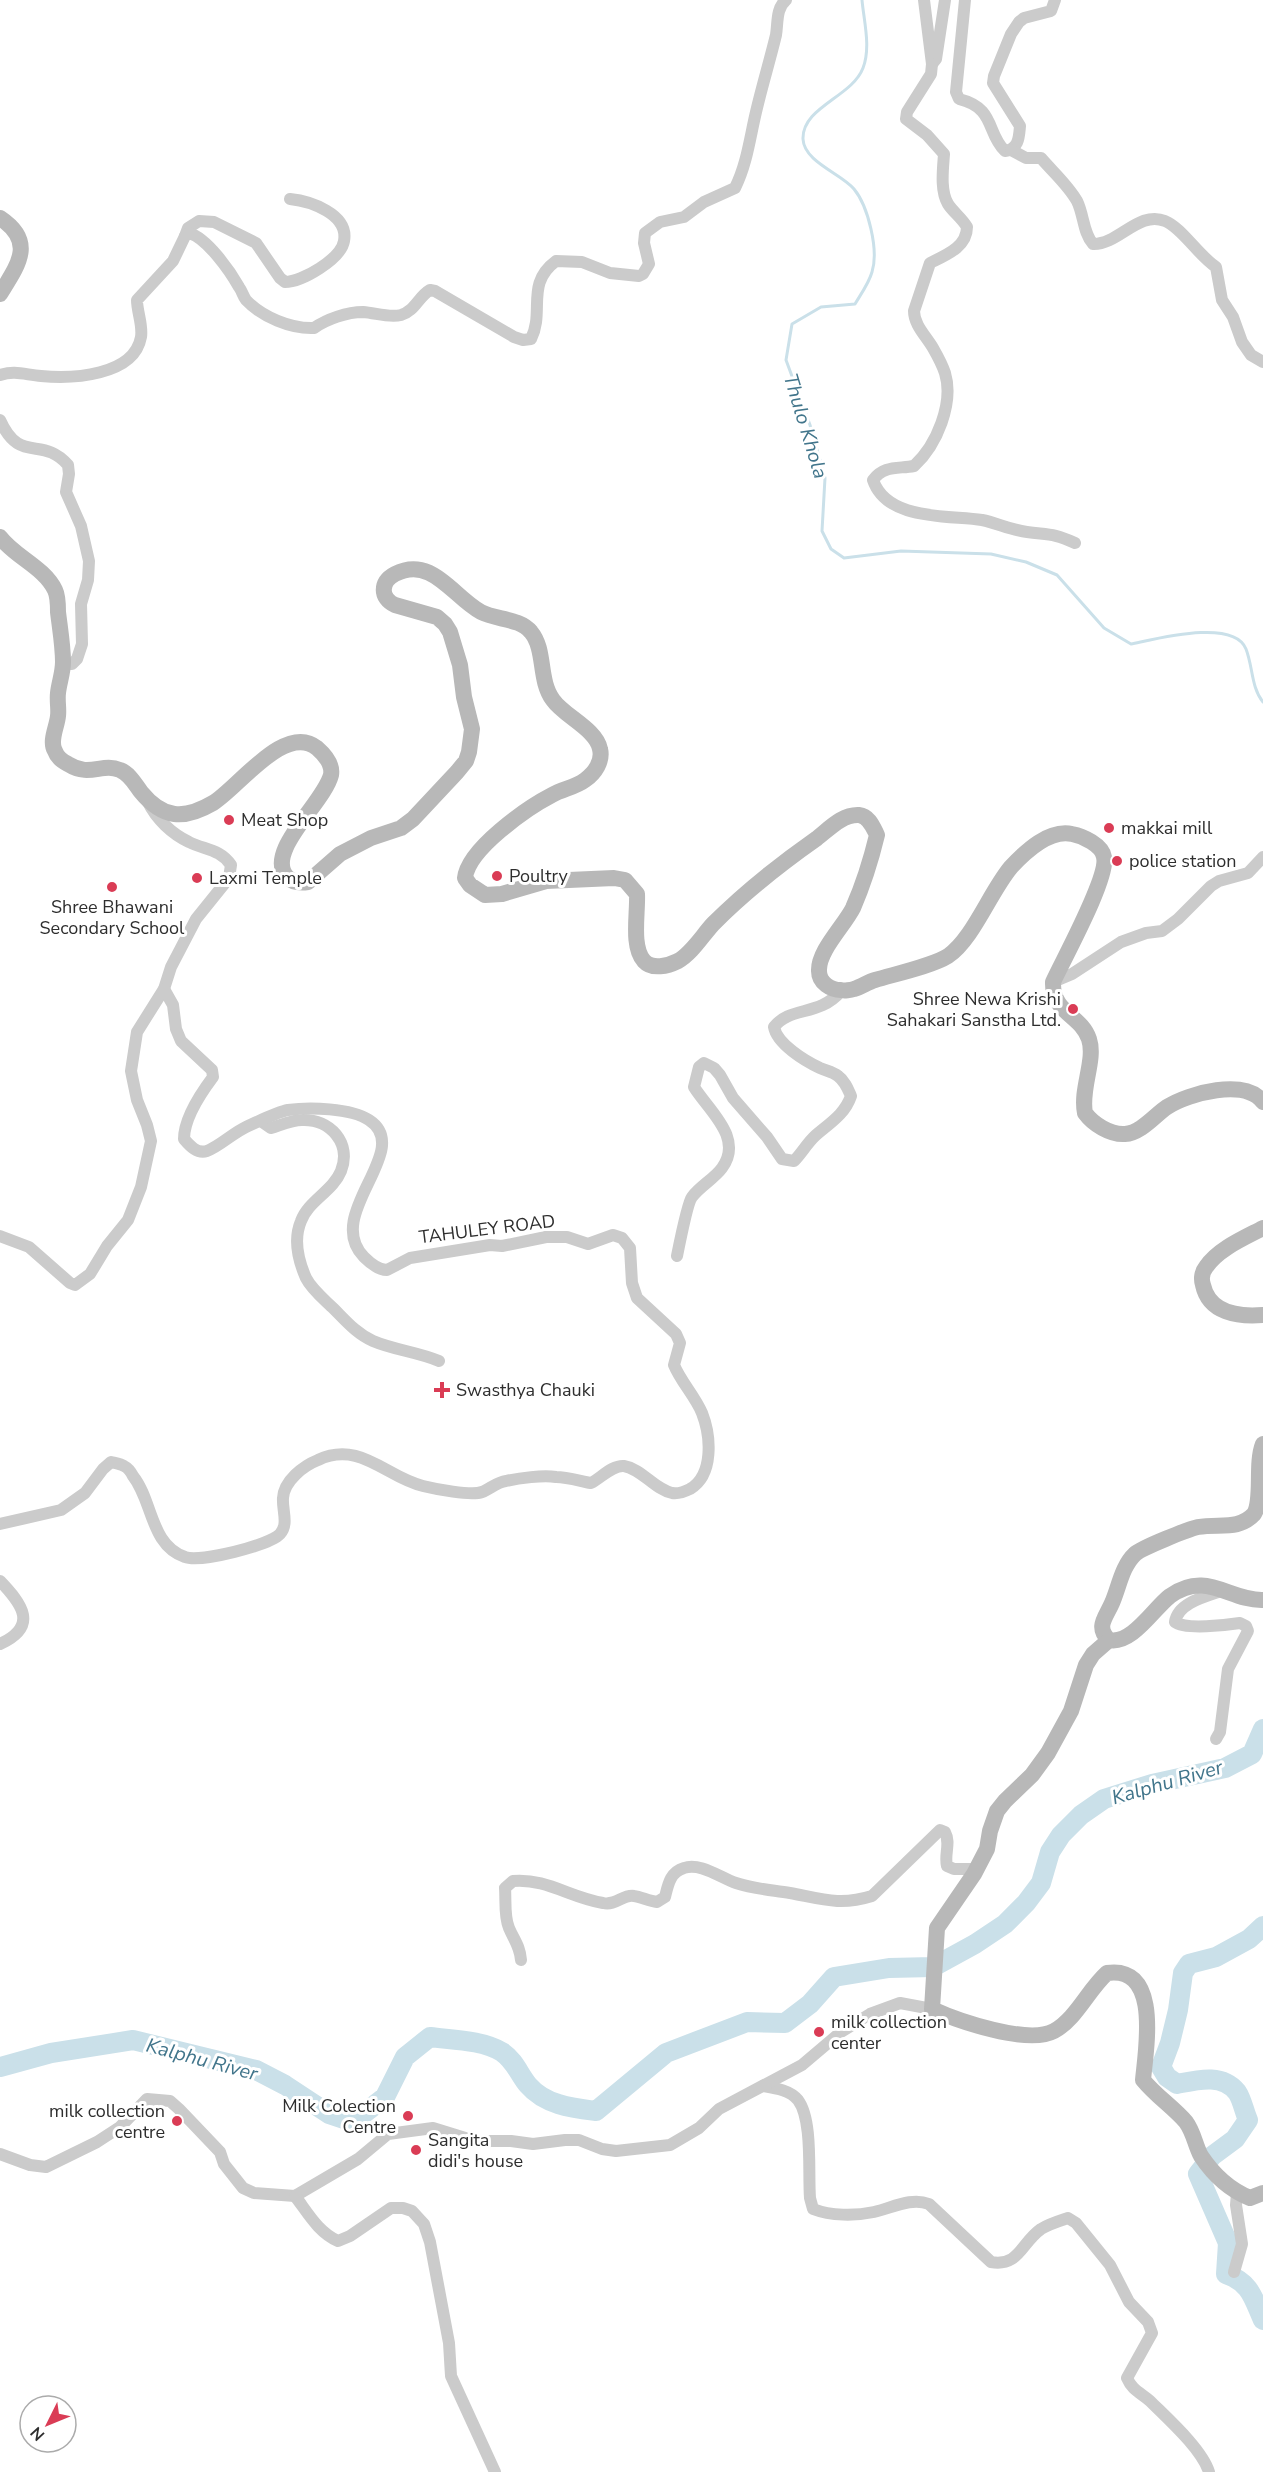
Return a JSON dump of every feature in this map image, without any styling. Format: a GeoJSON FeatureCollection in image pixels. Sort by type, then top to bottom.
{"type":"FeatureCollection","features":[{"type":"Feature","properties":{"kind":"street"},"geometry":{"type":"LineString","coordinates":[[185,236],[189,233],[203,240],[239,286],[245,299],[286,325],[314,328],[326,320],[361,312],[399,315],[417,304],[424,293],[430,290],[514,337],[523,340],[531,339],[536,321],[538,288],[548,267],[556,261],[582,262],[610,273],[639,276],[649,264],[644,243],[645,233],[652,226],[684,217],[704,202],[735,188],[750,144],[779,11],[786,0]]}},
{"type":"Feature","properties":{"kind":"street"},"geometry":{"type":"LineString","coordinates":[[924,0],[932,64],[931,74],[906,119],[927,135],[944,154],[945,198],[948,205],[967,227],[967,235],[959,247],[930,263],[914,311],[914,320],[939,359],[945,373],[948,393],[938,431],[929,451],[914,466],[890,468],[878,472],[873,480],[876,490],[883,497],[895,505],[919,514],[964,518],[1026,532],[1056,534],[1075,543]]}},
{"type":"Feature","properties":{"kind":"street"},"geometry":{"type":"LineString","coordinates":[[932,64],[936,59],[945,0]]}},
{"type":"Feature","properties":{"kind":"street"},"geometry":{"type":"LineString","coordinates":[[965,0],[956,92],[959,99],[975,104],[982,111],[1003,150],[1011,150],[1026,158],[1041,158],[1068,188],[1082,214],[1087,237],[1094,244],[1106,242],[1146,219],[1166,221],[1175,228],[1204,260],[1216,267],[1222,300],[1233,317],[1242,342],[1251,355],[1263,362]]}},
{"type":"Feature","properties":{"kind":"street"},"geometry":{"type":"LineString","coordinates":[[1011,150],[1019,140],[1020,126],[993,83],[994,76],[1015,27],[1024,18],[1051,11],[1055,0]]}},
{"type":"Feature","properties":{"kind":"street"},"geometry":{"type":"LineString","coordinates":[[0,375],[19,372],[41,376],[74,376],[117,368],[140,343],[142,335],[137,300],[173,261],[188,228],[199,221],[214,222],[256,243],[285,282],[316,271],[344,243],[339,222],[329,212],[312,203],[290,199]]}},
{"type":"Feature","properties":{"kind":"street"},"geometry":{"type":"LineString","coordinates":[[0,218],[15,230],[21,243],[19,265],[0,294]]}},
{"type":"Feature","properties":{"kind":"street"},"geometry":{"type":"LineString","coordinates":[[0,420],[11,440],[20,447],[53,452],[68,465],[66,492],[85,540],[89,561],[88,580],[81,604],[82,644],[72,664],[63,664]]}},
{"type":"Feature","properties":{"kind":"street"},"geometry":{"type":"LineString","coordinates":[[0,537],[40,572],[56,592],[63,664],[58,693],[58,717],[52,743],[58,757],[76,769],[88,771],[114,768],[128,774],[146,798],[154,814],[165,825],[187,841],[217,851],[231,865],[230,878],[196,919],[171,967],[164,989],[136,1032],[130,1071],[151,1141],[137,1200],[128,1220],[107,1246],[90,1274],[75,1285],[29,1247],[0,1236]]}},
{"type":"Feature","properties":{"kind":"street"},"geometry":{"type":"LineString","coordinates":[[146,798],[165,814],[177,815],[199,810],[225,795],[263,760],[280,748],[302,742],[314,746],[327,756],[331,774],[321,796],[287,841],[281,858],[282,870],[286,876],[291,881],[302,883],[318,874],[340,854],[371,838],[401,828],[413,819],[466,761],[472,740],[460,665],[445,624],[427,614],[413,612],[388,602],[383,592],[383,587],[392,575],[410,570],[423,571],[444,580],[478,611],[520,623],[531,632],[537,646],[544,686],[552,699],[595,738],[600,747],[596,770],[585,780],[553,794],[524,813],[483,848],[466,871],[465,878],[470,885],[485,895],[502,894],[546,881],[614,878],[625,880],[637,894],[636,944],[639,954],[645,963],[657,967],[679,960],[735,902],[783,862],[835,824],[849,817],[860,815],[867,818],[877,835],[852,909],[830,942],[819,971],[821,980],[830,988],[841,991],[854,989],[867,982],[948,956],[964,940],[996,886],[1026,852],[1041,841],[1067,833],[1079,835],[1098,847],[1104,857],[1104,868],[1086,917],[1053,982],[1053,992],[1062,1010],[1084,1029],[1089,1038],[1090,1051],[1083,1104],[1084,1113],[1101,1127],[1125,1134],[1136,1130],[1181,1100],[1215,1090],[1245,1090],[1258,1095],[1263,1102]]}},
{"type":"Feature","properties":{"kind":"street"},"geometry":{"type":"LineString","coordinates":[[1053,982],[1072,974],[1121,942],[1146,933],[1161,931],[1178,920],[1211,886],[1219,881],[1248,873],[1263,857]]}},
{"type":"Feature","properties":{"kind":"street","name":"TAHULEY ROAD"},"geometry":{"type":"LineString","coordinates":[[0,1524],[61,1510],[85,1493],[111,1462],[126,1466],[137,1480],[159,1536],[185,1557],[196,1559],[231,1553],[280,1534],[284,1527],[283,1497],[286,1486],[297,1472],[328,1455],[346,1454],[379,1464],[405,1480],[423,1486],[472,1493],[481,1492],[504,1481],[514,1480],[556,1477],[591,1483],[615,1467],[623,1466],[663,1490],[675,1494],[690,1489],[705,1473],[708,1463],[706,1428],[702,1414],[674,1365],[680,1343],[676,1334],[637,1298],[632,1283],[630,1248],[622,1238],[613,1236],[588,1244],[567,1237],[529,1239],[502,1246],[490,1245],[416,1256],[387,1270],[382,1270],[364,1258],[356,1248],[353,1232],[362,1192],[378,1162],[382,1137],[377,1127],[369,1119],[357,1115],[320,1109],[287,1110],[247,1126],[206,1151],[197,1151],[184,1139],[184,1130],[196,1101],[213,1077],[212,1070],[182,1041],[176,1029],[173,1005],[164,989]]}},
{"type":"Feature","properties":{"kind":"street"},"geometry":{"type":"LineString","coordinates":[[677,1256],[690,1198],[722,1168],[730,1147],[727,1135],[694,1087],[699,1066],[704,1064],[714,1068],[733,1098],[767,1137],[782,1159],[794,1161],[816,1136],[848,1107],[851,1096],[839,1076],[820,1068],[782,1042],[776,1035],[774,1027],[786,1015],[812,1011],[832,1001],[841,991]]}},
{"type":"Feature","properties":{"kind":"street"},"geometry":{"type":"LineString","coordinates":[[261,1121],[271,1128],[293,1121],[313,1121],[328,1126],[337,1133],[343,1144],[341,1172],[301,1219],[296,1243],[308,1281],[358,1332],[373,1341],[439,1361]]}},
{"type":"Feature","properties":{"kind":"street"},"geometry":{"type":"LineString","coordinates":[[1263,1228],[1218,1254],[1203,1270],[1202,1281],[1205,1293],[1217,1308],[1238,1315],[1263,1315]]}},
{"type":"Feature","properties":{"kind":"street"},"geometry":{"type":"LineString","coordinates":[[1109,1640],[1102,1632],[1102,1622],[1113,1603],[1128,1563],[1135,1554],[1198,1527],[1241,1524],[1256,1512],[1260,1505],[1258,1466],[1263,1443]]}},
{"type":"Feature","properties":{"kind":"street"},"geometry":{"type":"LineString","coordinates":[[0,1581],[21,1604],[24,1614],[24,1624],[0,1644]]}},
{"type":"Feature","properties":{"kind":"street"},"geometry":{"type":"LineString","coordinates":[[932,2009],[937,1928],[977,1869],[987,1849],[990,1830],[997,1811],[1005,1800],[1032,1775],[1048,1753],[1071,1711],[1086,1665],[1093,1654],[1109,1640],[1120,1640],[1143,1624],[1170,1596],[1189,1587],[1215,1586],[1263,1600]]}},
{"type":"Feature","properties":{"kind":"street"},"geometry":{"type":"LineString","coordinates":[[1216,1739],[1220,1732],[1228,1670],[1248,1631],[1246,1626],[1240,1623],[1187,1626],[1175,1622],[1176,1617],[1186,1606],[1224,1590]]}},
{"type":"Feature","properties":{"kind":"street"},"geometry":{"type":"LineString","coordinates":[[521,1960],[520,1948],[508,1927],[505,1888],[513,1881],[529,1879],[544,1882],[589,1900],[606,1904],[634,1896],[657,1902],[665,1897],[669,1879],[684,1867],[693,1867],[770,1892],[790,1893],[817,1900],[849,1901],[872,1896],[940,1830],[948,1836],[947,1866],[954,1869],[977,1869]]}},
{"type":"Feature","properties":{"kind":"street"},"geometry":{"type":"LineString","coordinates":[[0,2154],[30,2165],[46,2167],[97,2142],[120,2127],[147,2099],[170,2102],[179,2109],[220,2152],[224,2164],[243,2188],[254,2193],[295,2196],[358,2159],[388,2134],[433,2128],[482,2141],[533,2144],[565,2139],[579,2140],[602,2149],[616,2151],[670,2145],[699,2128],[718,2109],[802,2065],[841,2032],[870,2014],[900,2003],[932,2009],[985,2027],[1022,2034],[1046,2034],[1055,2031],[1107,1974],[1121,1973],[1130,1976],[1144,1995],[1147,2009],[1143,2080],[1186,2122],[1206,2161],[1222,2181],[1237,2193],[1250,2198],[1263,2193]]}},
{"type":"Feature","properties":{"kind":"street"},"geometry":{"type":"LineString","coordinates":[[763,2086],[782,2090],[797,2099],[804,2114],[810,2198],[813,2209],[825,2214],[872,2213],[920,2200],[929,2204],[980,2254],[991,2262],[1002,2264],[1012,2261],[1040,2230],[1068,2218],[1076,2223],[1110,2265],[1129,2302],[1148,2322],[1152,2334],[1127,2378],[1131,2387],[1148,2400],[1184,2438],[1206,2463],[1209,2472]]}},
{"type":"Feature","properties":{"kind":"street"},"geometry":{"type":"LineString","coordinates":[[1234,2272],[1242,2244],[1236,2205],[1237,2193]]}},
{"type":"Feature","properties":{"kind":"street"},"geometry":{"type":"LineString","coordinates":[[295,2196],[311,2219],[328,2236],[338,2241],[350,2236],[391,2208],[412,2211],[424,2224],[430,2242],[449,2343],[451,2376],[495,2472]]}},
{"type":"Feature","properties":{"kind":"waterway","name":"Thulo Khola"},"geometry":{"type":"LineString","coordinates":[[862,0],[867,43],[863,68],[849,87],[810,118],[803,139],[805,147],[816,161],[848,183],[859,197],[871,229],[874,263],[867,284],[855,304],[821,307],[792,324],[786,360],[810,425],[825,478],[822,531],[831,549],[844,558],[901,551],[991,554],[1026,562],[1057,575],[1104,628],[1131,644],[1175,635],[1211,632],[1226,634],[1239,640],[1246,649],[1256,690],[1263,702]]}},
{"type":"Feature","properties":{"kind":"waterway","name":"Kalphu River"},"geometry":{"type":"LineString","coordinates":[[0,2067],[51,2053],[133,2040],[256,2070],[285,2085],[329,2114],[353,2122],[385,2097],[405,2057],[430,2037],[467,2041],[494,2048],[510,2059],[528,2085],[542,2097],[568,2107],[596,2111],[666,2053],[747,2022],[785,2023],[810,2004],[834,1977],[889,1968],[933,1967],[975,1944],[1005,1924],[1026,1903],[1041,1883],[1050,1852],[1061,1835],[1081,1815],[1104,1799],[1152,1784],[1225,1768],[1252,1754],[1263,1729]]}},
{"type":"Feature","properties":{"kind":"waterway"},"geometry":{"type":"LineString","coordinates":[[1263,1926],[1249,1939],[1216,1957],[1189,1964],[1183,1973],[1178,2010],[1161,2067],[1167,2077],[1177,2084],[1217,2080],[1231,2086],[1240,2098],[1248,2120],[1235,2139],[1212,2156],[1198,2174],[1228,2243],[1226,2274],[1246,2287],[1263,2320]]}},
{"type":"Feature","properties":{"kind":"place","name":"Meat Shop"},"geometry":{"type":"Point","coordinates":[229,820]}},
{"type":"Feature","properties":{"kind":"place","name":"makkai mill"},"geometry":{"type":"Point","coordinates":[1109,828]}},
{"type":"Feature","properties":{"kind":"place","name":"police station"},"geometry":{"type":"Point","coordinates":[1117,861]}},
{"type":"Feature","properties":{"kind":"place","name":"Poultry"},"geometry":{"type":"Point","coordinates":[497,876]}},
{"type":"Feature","properties":{"kind":"place","name":"Laxmi Temple"},"geometry":{"type":"Point","coordinates":[197,878]}},
{"type":"Feature","properties":{"kind":"place","name":"Shree Bhawani Secondary School"},"geometry":{"type":"Point","coordinates":[112,887]}},
{"type":"Feature","properties":{"kind":"place","name":"Shree Newa Krishi Sahakari Sanstha Ltd."},"geometry":{"type":"Point","coordinates":[1073,1009]}},
{"type":"Feature","properties":{"kind":"place","name":"Swasthya Chauki"},"geometry":{"type":"Point","coordinates":[442,1390]}},
{"type":"Feature","properties":{"kind":"place","name":"milk collection center"},"geometry":{"type":"Point","coordinates":[819,2032]}},
{"type":"Feature","properties":{"kind":"place","name":"Milk Colection Centre"},"geometry":{"type":"Point","coordinates":[408,2116]}},
{"type":"Feature","properties":{"kind":"place","name":"milk collection centre"},"geometry":{"type":"Point","coordinates":[177,2121]}},
{"type":"Feature","properties":{"kind":"place","name":"Sangita didi's house"},"geometry":{"type":"Point","coordinates":[416,2150]}}]}
